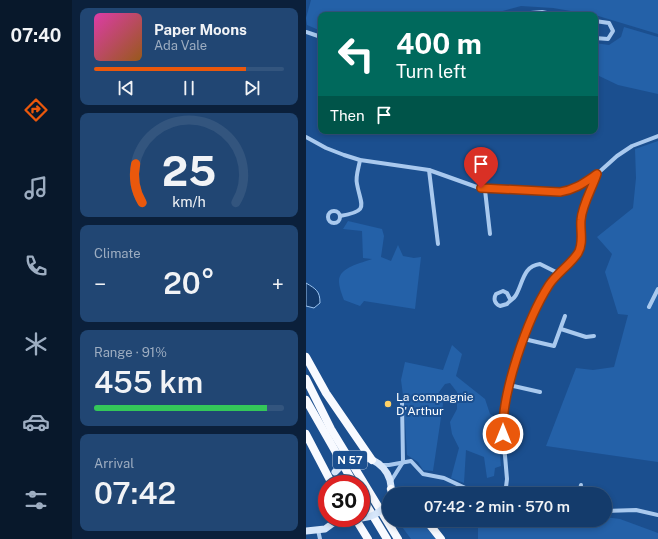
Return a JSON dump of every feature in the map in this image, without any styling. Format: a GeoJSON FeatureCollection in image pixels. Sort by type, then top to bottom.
{"type":"FeatureCollection","features":[{"type":"Feature","properties":{"kind":"highway"},"geometry":{"type":"LineString","coordinates":[[306,356],[326,393],[372,460]]}},
{"type":"Feature","properties":{"kind":"highway","name":"N 57"},"geometry":{"type":"LineString","coordinates":[[306,379],[331,429],[398,539]]}},
{"type":"Feature","properties":{"kind":"highway","name":"N 57"},"geometry":{"type":"LineString","coordinates":[[306,400],[349,475]]}},
{"type":"Feature","properties":{"kind":"highway"},"geometry":{"type":"LineString","coordinates":[[306,434],[327,475]]}},
{"type":"Feature","properties":{"kind":"highway"},"geometry":{"type":"LineString","coordinates":[[370,511],[387,539]]}},
{"type":"Feature","properties":{"kind":"highway"},"geometry":{"type":"LineString","coordinates":[[362,527],[368,539]]}},
{"type":"Feature","properties":{"kind":"highway"},"geometry":{"type":"LineString","coordinates":[[432,527],[441,539]]}},
{"type":"Feature","properties":{"kind":"main road"},"geometry":{"type":"LineString","coordinates":[[334,475],[344,463],[359,457],[372,460],[380,465],[386,471],[391,487]]}},
{"type":"Feature","properties":{"kind":"main road"},"geometry":{"type":"LineString","coordinates":[[370,516],[376,515],[382,510]]}},
{"type":"Feature","properties":{"kind":"main road"},"geometry":{"type":"LineString","coordinates":[[318,530],[321,527]]}},
{"type":"Feature","properties":{"kind":"main road"},"geometry":{"type":"LineString","coordinates":[[306,531],[325,529],[328,527]]}},
{"type":"Feature","properties":{"kind":"street"},"geometry":{"type":"LineString","coordinates":[[598,22],[609,24],[614,31],[608,39],[598,38]]}},
{"type":"Feature","properties":{"kind":"street"},"geometry":{"type":"LineString","coordinates":[[306,32],[318,36]]}},
{"type":"Feature","properties":{"kind":"street"},"geometry":{"type":"LineString","coordinates":[[306,137],[326,148],[360,160],[429,170],[485,190],[569,190],[581,185],[597,174],[611,160],[627,149],[658,136]]}},
{"type":"Feature","properties":{"kind":"street"},"geometry":{"type":"LineString","coordinates":[[340,216],[353,214],[361,206],[362,201],[356,183],[360,160]]}},
{"type":"Feature","properties":{"kind":"street"},"geometry":{"type":"LineString","coordinates":[[429,170],[438,244]]}},
{"type":"Feature","properties":{"kind":"street"},"geometry":{"type":"LineString","coordinates":[[506,487],[507,479],[502,421],[510,385],[524,339],[542,297],[549,284],[558,273],[578,254],[580,247],[581,220],[597,174]]}},
{"type":"Feature","properties":{"kind":"street"},"geometry":{"type":"LineString","coordinates":[[485,190],[490,234]]}},
{"type":"Feature","properties":{"kind":"street"},"geometry":{"type":"LineString","coordinates":[[510,299],[516,295],[526,272],[530,267],[540,264],[558,273]]}},
{"type":"Feature","properties":{"kind":"street"},"geometry":{"type":"LineString","coordinates":[[649,307],[658,289]]}},
{"type":"Feature","properties":{"kind":"street"},"geometry":{"type":"LineString","coordinates":[[524,339],[554,346],[561,329],[564,316]]}},
{"type":"Feature","properties":{"kind":"street"},"geometry":{"type":"LineString","coordinates":[[561,329],[586,337],[594,336]]}},
{"type":"Feature","properties":{"kind":"street"},"geometry":{"type":"LineString","coordinates":[[510,385],[540,392]]}},
{"type":"Feature","properties":{"kind":"street"},"geometry":{"type":"LineString","coordinates":[[393,487],[403,461],[402,401]]}},
{"type":"Feature","properties":{"kind":"street"},"geometry":{"type":"LineString","coordinates":[[380,465],[411,461],[423,474],[444,478],[463,487]]}},
{"type":"Feature","properties":{"kind":"street"},"geometry":{"type":"LineString","coordinates":[[612,511],[636,510],[658,515]]}},
{"type":"Feature","properties":{"kind":"street"},"geometry":{"type":"LineString","coordinates":[[318,530],[320,539]]}},
{"type":"Feature","properties":{"kind":"shaded area"},"geometry":{"type":"Polygon","coordinates":[[[311,0],[658,0],[658,34],[598,16],[598,12],[577,12],[553,8],[521,6],[499,12],[318,12],[318,30],[307,25],[306,18],[311,0]]]}},
{"type":"Feature","properties":{"kind":"shaded area"},"geometry":{"type":"Polygon","coordinates":[[[624,27],[658,37],[658,94],[618,85],[598,75],[598,43],[609,45],[621,37],[624,27]]]}},
{"type":"Feature","properties":{"kind":"shaded area"},"geometry":{"type":"Polygon","coordinates":[[[658,141],[658,462],[546,446],[576,368],[593,370],[614,367],[628,315],[618,314],[605,272],[612,254],[597,237],[633,208],[636,178],[635,149],[658,141]]]}},
{"type":"Feature","properties":{"kind":"shaded area"},"geometry":{"type":"Polygon","coordinates":[[[348,221],[382,229],[384,236],[381,257],[391,261],[398,245],[403,256],[414,258],[421,257],[415,309],[364,301],[360,306],[344,300],[339,281],[340,276],[352,266],[372,259],[363,258],[362,231],[343,229],[348,221]]]}},
{"type":"Feature","properties":{"kind":"shaded area"},"geometry":{"type":"Polygon","coordinates":[[[306,283],[315,289],[319,296],[320,303],[314,308],[306,306],[306,283]]]}},
{"type":"Feature","properties":{"kind":"shaded area"},"geometry":{"type":"Polygon","coordinates":[[[452,345],[462,354],[456,376],[485,399],[490,414],[497,418],[501,466],[495,468],[494,476],[487,478],[484,457],[466,450],[464,483],[451,478],[459,448],[452,434],[450,422],[457,409],[457,392],[450,383],[445,384],[439,392],[443,404],[433,471],[423,470],[418,462],[407,455],[401,380],[405,362],[443,370],[452,345]]]}},
{"type":"Feature","properties":{"kind":"shaded area"},"geometry":{"type":"Polygon","coordinates":[[[612,518],[620,519],[658,533],[658,539],[478,539],[478,527],[612,527],[612,518]]]}},
{"type":"Feature","properties":{"kind":"shaded area"},"geometry":{"type":"Polygon","coordinates":[[[402,527],[427,527],[436,539],[411,539],[402,527]]]}},
{"type":"Feature","properties":{"kind":"place","name":"La compagnie D'Arthur"},"geometry":{"type":"Point","coordinates":[388,404]}},
{"type":"Feature","properties":{"kind":"route"},"geometry":{"type":"LineString","coordinates":[[481,188],[485,190],[535,190],[560,192],[581,185],[597,174],[581,220],[582,241],[578,254],[549,284],[524,339],[513,369],[502,421],[503,434]]}}]}
